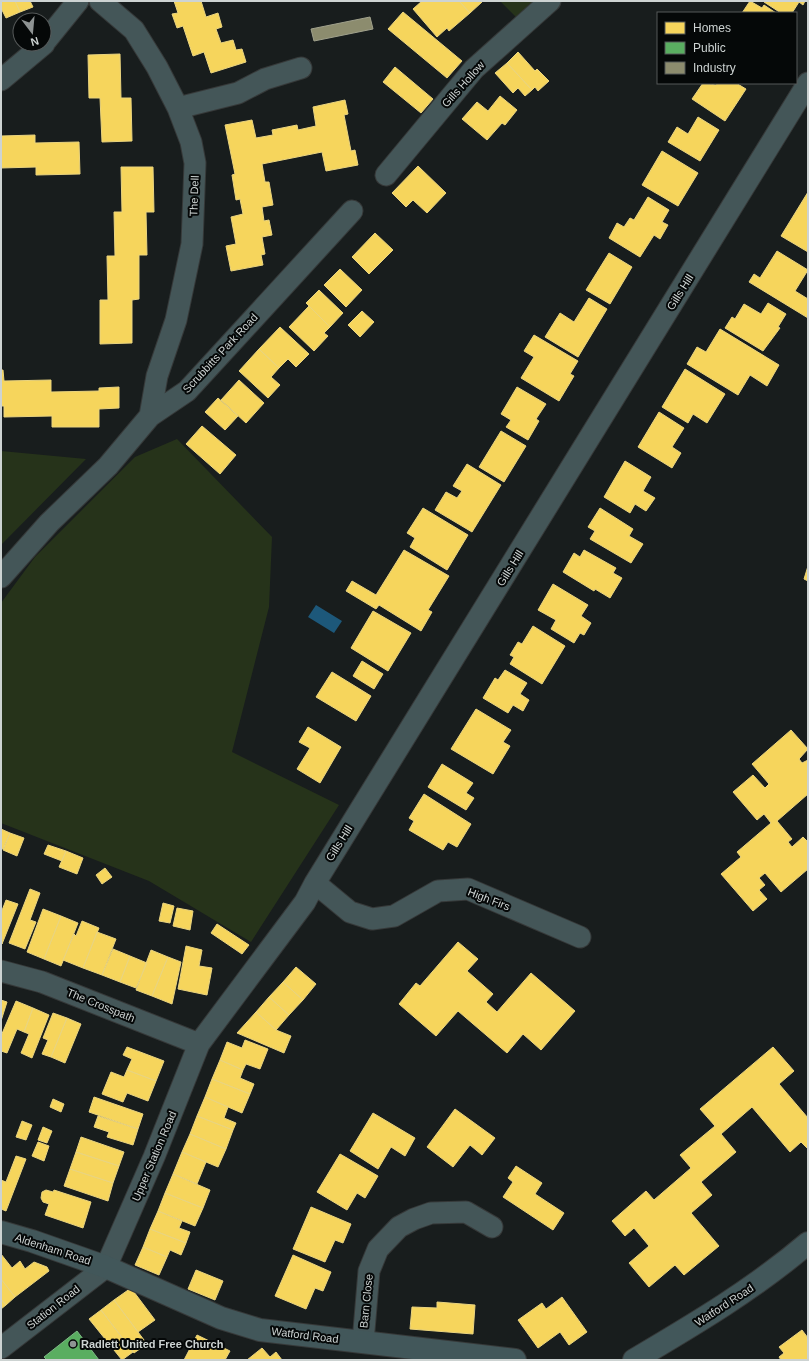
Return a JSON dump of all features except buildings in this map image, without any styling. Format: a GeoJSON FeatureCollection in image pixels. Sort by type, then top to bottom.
{"type":"FeatureCollection","features":[{"type":"Feature","properties":{"kind":"main road","name":"Aldenham Road"},"geometry":{"type":"LineString","coordinates":[[1,1232],[32,1241],[106,1267]]}},
{"type":"Feature","properties":{"kind":"main road","name":"Watford Road"},"geometry":{"type":"LineString","coordinates":[[634,1360],[744,1293],[784,1263],[808,1242]]}},
{"type":"Feature","properties":{"kind":"main road","name":"Watford Road"},"geometry":{"type":"LineString","coordinates":[[106,1267],[221,1318],[260,1330],[515,1360]]}},
{"type":"Feature","properties":{"kind":"street"},"geometry":{"type":"LineString","coordinates":[[52,34],[78,1]]}},
{"type":"Feature","properties":{"kind":"street","name":"The Dell"},"geometry":{"type":"LineString","coordinates":[[100,1],[134,30],[157,67],[178,108],[191,142],[195,163],[192,244],[176,320],[157,376],[150,416]]}},
{"type":"Feature","properties":{"kind":"street","name":"Gills Hollow"},"geometry":{"type":"LineString","coordinates":[[386,175],[474,69],[550,1]]}},
{"type":"Feature","properties":{"kind":"street"},"geometry":{"type":"LineString","coordinates":[[1,80],[34,52]]}},
{"type":"Feature","properties":{"kind":"street"},"geometry":{"type":"LineString","coordinates":[[178,108],[238,93],[265,79],[301,68]]}},
{"type":"Feature","properties":{"kind":"street","name":"Gills Hill"},"geometry":{"type":"LineString","coordinates":[[199,1044],[305,902],[315,883],[808,83]]}},
{"type":"Feature","properties":{"kind":"street","name":"Scrubbitts Park Road"},"geometry":{"type":"LineString","coordinates":[[1,577],[49,523],[108,466],[150,416],[187,391],[352,211]]}},
{"type":"Feature","properties":{"kind":"street","name":"High Firs"},"geometry":{"type":"LineString","coordinates":[[315,883],[350,912],[372,919],[394,916],[438,890],[468,889],[580,937]]}},
{"type":"Feature","properties":{"kind":"street","name":"The Crosspath"},"geometry":{"type":"LineString","coordinates":[[1,971],[42,982],[199,1044]]}},
{"type":"Feature","properties":{"kind":"street","name":"Upper Station Road"},"geometry":{"type":"LineString","coordinates":[[106,1267],[154,1157],[199,1044]]}},
{"type":"Feature","properties":{"kind":"street","name":"Barn Close"},"geometry":{"type":"LineString","coordinates":[[363,1342],[369,1271],[378,1249],[399,1227],[431,1213],[466,1212],[492,1227]]}},
{"type":"Feature","properties":{"kind":"street","name":"Station Road"},"geometry":{"type":"LineString","coordinates":[[1,1348],[106,1267]]}},
{"type":"Feature","properties":{"kind":"green space"},"geometry":{"type":"Polygon","coordinates":[[[500,1],[537,1],[517,18],[500,1]]]}},
{"type":"Feature","properties":{"kind":"green space"},"geometry":{"type":"Polygon","coordinates":[[[177,439],[272,537],[269,607],[232,752],[339,805],[251,942],[149,881],[1,823],[1,603],[35,557],[135,457],[177,439]]]}},
{"type":"Feature","properties":{"kind":"green space"},"geometry":{"type":"Polygon","coordinates":[[[1,451],[86,459],[1,545],[1,451]]]}},
{"type":"Feature","properties":{"kind":"water"},"geometry":{"type":"Polygon","coordinates":[[[316,605],[342,621],[334,633],[308,617],[316,605]]]}},
{"type":"Feature","properties":{"kind":"place","name":"Radlett United Free Church"},"geometry":{"type":"Point","coordinates":[73,1344]}}]}
